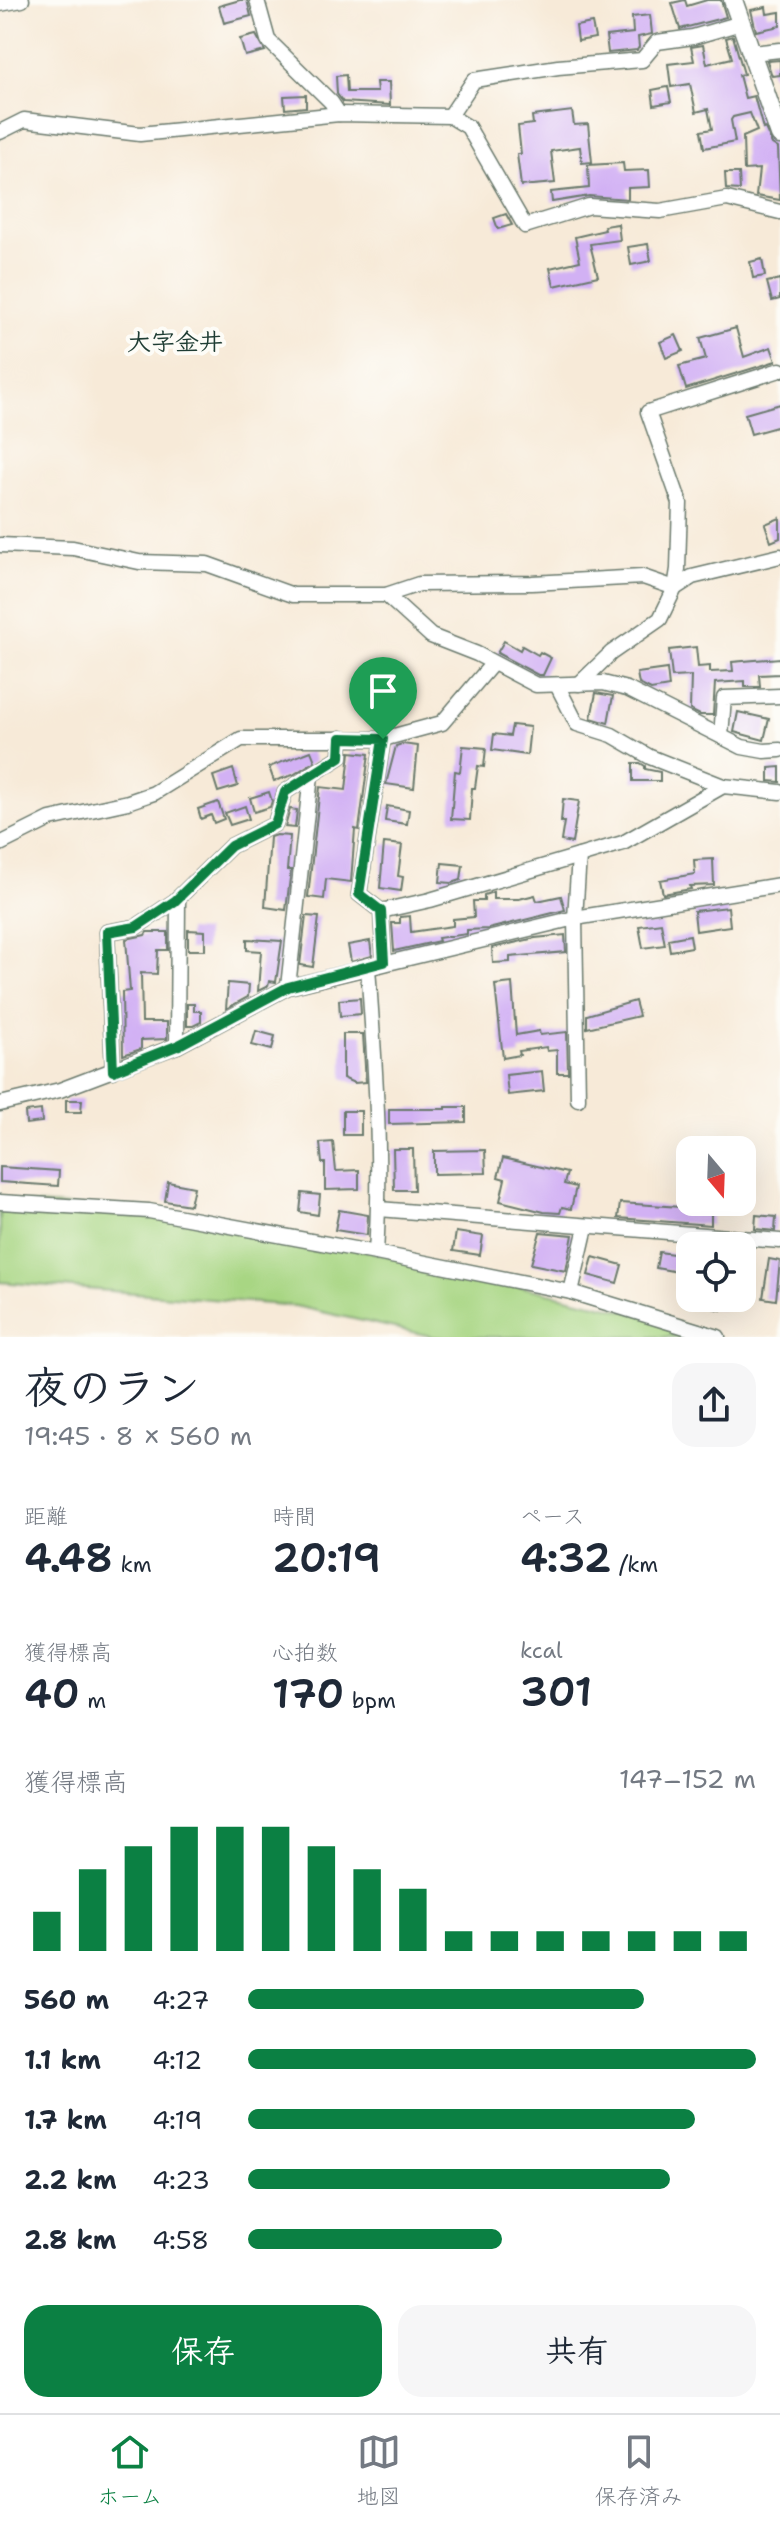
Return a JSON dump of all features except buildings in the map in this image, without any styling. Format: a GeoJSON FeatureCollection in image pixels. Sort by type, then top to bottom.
{"type":"FeatureCollection","features":[{"type":"Feature","properties":{"kind":"street"},"geometry":{"type":"LineString","coordinates":[[0,4],[22,0]]}},
{"type":"Feature","properties":{"kind":"street"},"geometry":{"type":"LineString","coordinates":[[257,0],[268,40],[331,102],[339,114]]}},
{"type":"Feature","properties":{"kind":"street"},"geometry":{"type":"LineString","coordinates":[[733,0],[780,135]]}},
{"type":"Feature","properties":{"kind":"street"},"geometry":{"type":"LineString","coordinates":[[450,116],[474,80],[558,67],[642,60],[657,42],[693,37],[741,23]]}},
{"type":"Feature","properties":{"kind":"street"},"geometry":{"type":"LineString","coordinates":[[752,53],[780,50]]}},
{"type":"Feature","properties":{"kind":"street"},"geometry":{"type":"LineString","coordinates":[[0,132],[24,120],[140,134],[339,114],[450,116],[468,127],[525,226],[589,206],[660,211],[727,199],[780,212]]}},
{"type":"Feature","properties":{"kind":"street"},"geometry":{"type":"LineString","coordinates":[[579,684],[611,653],[660,619],[675,588],[680,503],[648,412],[780,370]]}},
{"type":"Feature","properties":{"kind":"street"},"geometry":{"type":"LineString","coordinates":[[0,545],[73,548],[139,562],[207,564],[293,595],[386,595],[419,584],[532,583],[643,577],[675,588]]}},
{"type":"Feature","properties":{"kind":"street"},"geometry":{"type":"LineString","coordinates":[[675,588],[692,577],[780,556]]}},
{"type":"Feature","properties":{"kind":"street"},"geometry":{"type":"LineString","coordinates":[[386,595],[431,636],[536,685],[603,683],[627,689],[742,747],[780,750]]}},
{"type":"Feature","properties":{"kind":"street"},"geometry":{"type":"LineString","coordinates":[[0,844],[50,819],[128,802],[154,793],[241,739],[383,739],[442,723],[493,663]]}},
{"type":"Feature","properties":{"kind":"street"},"geometry":{"type":"LineString","coordinates":[[557,685],[577,724],[612,735],[650,757],[723,786],[780,792]]}},
{"type":"Feature","properties":{"kind":"street"},"geometry":{"type":"LineString","coordinates":[[721,736],[724,698],[780,696]]}},
{"type":"Feature","properties":{"kind":"street"},"geometry":{"type":"LineString","coordinates":[[113,1071],[107,932],[136,927],[178,898],[231,846],[275,824],[285,792],[340,757],[341,738]]}},
{"type":"Feature","properties":{"kind":"street"},"geometry":{"type":"LineString","coordinates":[[383,739],[359,894],[381,911],[384,962]]}},
{"type":"Feature","properties":{"kind":"street"},"geometry":{"type":"LineString","coordinates":[[288,987],[311,775]]}},
{"type":"Feature","properties":{"kind":"street"},"geometry":{"type":"LineString","coordinates":[[381,911],[430,900],[623,843],[723,786]]}},
{"type":"Feature","properties":{"kind":"street"},"geometry":{"type":"LineString","coordinates":[[578,1099],[575,918],[579,856]]}},
{"type":"Feature","properties":{"kind":"street"},"geometry":{"type":"LineString","coordinates":[[0,1104],[60,1090],[177,1046],[288,987],[575,918],[780,885]]}},
{"type":"Feature","properties":{"kind":"street"},"geometry":{"type":"LineString","coordinates":[[177,1046],[178,898]]}},
{"type":"Feature","properties":{"kind":"street"},"geometry":{"type":"LineString","coordinates":[[368,968],[377,1090],[379,1209],[376,1253]]}},
{"type":"Feature","properties":{"kind":"street"},"geometry":{"type":"LineString","coordinates":[[0,1202],[149,1211],[376,1253],[571,1292],[718,1337]]}},
{"type":"Feature","properties":{"kind":"street"},"geometry":{"type":"LineString","coordinates":[[379,1209],[780,1241]]}},
{"type":"Feature","properties":{"kind":"street"},"geometry":{"type":"LineString","coordinates":[[571,1292],[586,1227]]}},
{"type":"Feature","properties":{"kind":"green space"},"geometry":{"type":"Polygon","coordinates":[[[0,1202],[149,1211],[376,1253],[661,1319],[718,1337],[435,1337],[295,1306],[0,1282],[0,1202]]]}},
{"type":"Feature","properties":{"kind":"district","name":"大字金井"},"geometry":{"type":"Point","coordinates":[175,342]}},
{"type":"Feature","properties":{"kind":"route"},"geometry":{"type":"LineString","coordinates":[[341,738],[383,739],[359,894],[381,911],[384,962],[288,987],[179,1045],[113,1071],[107,932],[136,927],[175,901],[231,846],[275,824],[285,792],[340,757],[341,738]]}}]}
